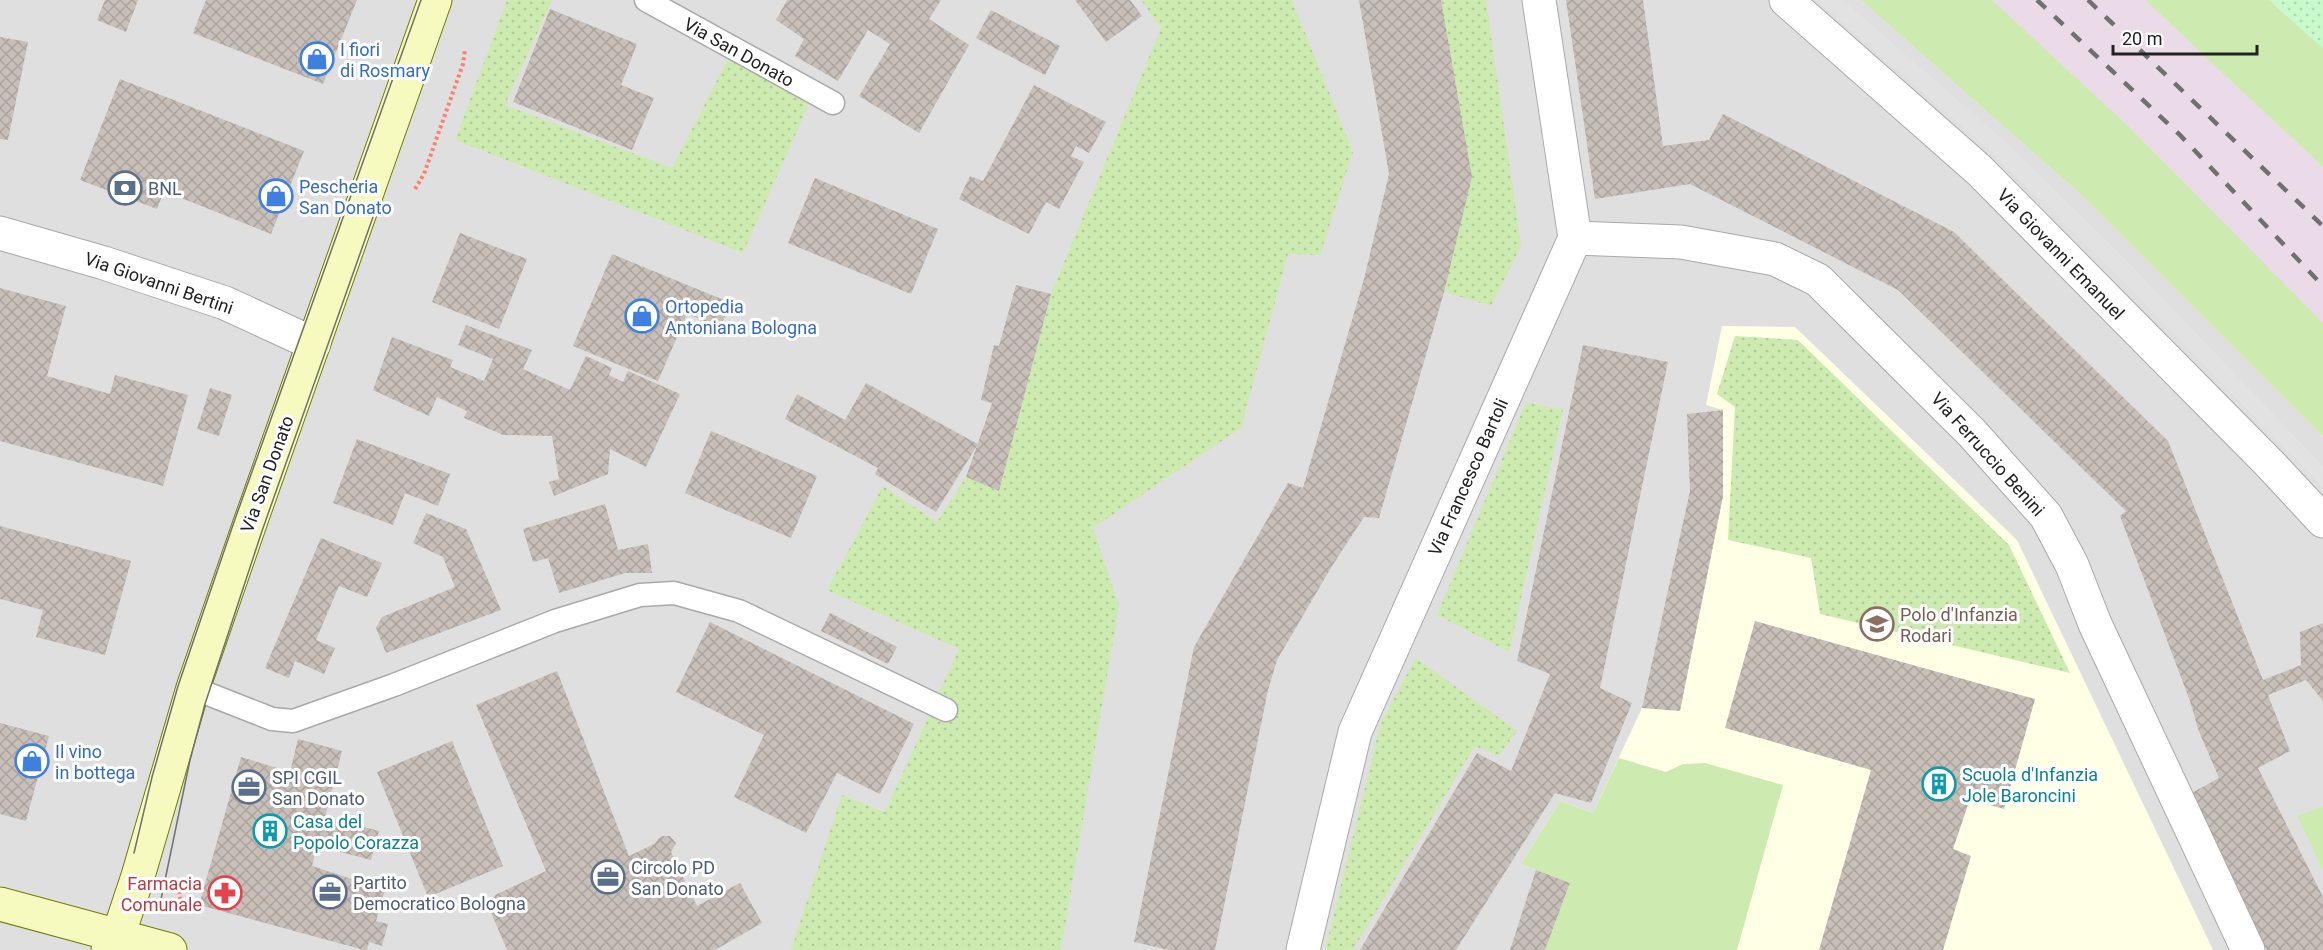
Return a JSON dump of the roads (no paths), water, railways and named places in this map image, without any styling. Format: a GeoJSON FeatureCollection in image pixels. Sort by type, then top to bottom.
{"type":"FeatureCollection","features":[{"type":"Feature","properties":{"kind":"main road","name":"Via San Donato"},"geometry":{"type":"LineString","coordinates":[[113,943],[138,876],[194,688],[245,537],[435,0]]}},
{"type":"Feature","properties":{"kind":"main road"},"geometry":{"type":"LineString","coordinates":[[0,904],[113,943],[170,950]]}},
{"type":"Feature","properties":{"kind":"street"},"geometry":{"type":"LineString","coordinates":[[1539,0],[1575,237]]}},
{"type":"Feature","properties":{"kind":"street","name":"Via Giovanni Emanuel"},"geometry":{"type":"LineString","coordinates":[[1786,0],[1979,170],[2270,464],[2323,521]]}},
{"type":"Feature","properties":{"kind":"street","name":"Via Giovanni Bertini"},"geometry":{"type":"LineString","coordinates":[[0,233],[104,263],[225,303],[314,344]]}},
{"type":"Feature","properties":{"kind":"street","name":"Via Francesco Bartoli"},"geometry":{"type":"LineString","coordinates":[[1303,950],[1355,732],[1575,237]]}},
{"type":"Feature","properties":{"kind":"street","name":"Via Ferruccio Benini"},"geometry":{"type":"LineString","coordinates":[[1575,237],[1681,242],[1774,260],[1818,280],[1972,433],[2046,516],[2072,565],[2096,624],[2248,950]]}},
{"type":"Feature","properties":{"kind":"lane","name":"Via San Donato"},"geometry":{"type":"LineString","coordinates":[[645,0],[833,103]]}},
{"type":"Feature","properties":{"kind":"lane"},"geometry":{"type":"LineString","coordinates":[[194,688],[272,719],[293,721],[394,685],[555,621],[640,595],[674,593],[739,611],[946,710]]}},
{"type":"Feature","properties":{"kind":"tram line"},"geometry":{"type":"LineString","coordinates":[[134,853],[152,777],[178,686],[234,522],[421,0]]}},
{"type":"Feature","properties":{"kind":"tram line"},"geometry":{"type":"LineString","coordinates":[[159,909],[190,760],[205,704],[262,531],[373,217]]}},
{"type":"Feature","properties":{"kind":"railway"},"geometry":{"type":"LineString","coordinates":[[2037,0],[2179,134],[2323,286]]}},
{"type":"Feature","properties":{"kind":"railway"},"geometry":{"type":"LineString","coordinates":[[2088,0],[2323,226]]}},
{"type":"Feature","properties":{"kind":"place","name":"I fiori di Rosmary"},"geometry":{"type":"Point","coordinates":[317,59]}},
{"type":"Feature","properties":{"kind":"place","name":"BNL"},"geometry":{"type":"Point","coordinates":[125,188]}},
{"type":"Feature","properties":{"kind":"place","name":"Pescheria San Donato"},"geometry":{"type":"Point","coordinates":[276,196]}},
{"type":"Feature","properties":{"kind":"place","name":"Ortopedia Antoniana Bologna"},"geometry":{"type":"Point","coordinates":[642,316]}},
{"type":"Feature","properties":{"kind":"place","name":"Polo d'Infanzia Rodari"},"geometry":{"type":"Point","coordinates":[1877,624]}},
{"type":"Feature","properties":{"kind":"place","name":"Il vino in bottega"},"geometry":{"type":"Point","coordinates":[32,761]}},
{"type":"Feature","properties":{"kind":"place","name":"Scuola d'Infanzia Jole Baroncini"},"geometry":{"type":"Point","coordinates":[1939,784]}},
{"type":"Feature","properties":{"kind":"place","name":"SPI CGIL San Donato"},"geometry":{"type":"Point","coordinates":[249,787]}},
{"type":"Feature","properties":{"kind":"place","name":"Casa del Popolo Corazza"},"geometry":{"type":"Point","coordinates":[270,831]}},
{"type":"Feature","properties":{"kind":"place","name":"Circolo PD San Donato"},"geometry":{"type":"Point","coordinates":[608,877]}},
{"type":"Feature","properties":{"kind":"place","name":"Partito Democratico Bologna"},"geometry":{"type":"Point","coordinates":[330,892]}},
{"type":"Feature","properties":{"kind":"place","name":"Farmacia Comunale"},"geometry":{"type":"Point","coordinates":[225,893]}}]}
